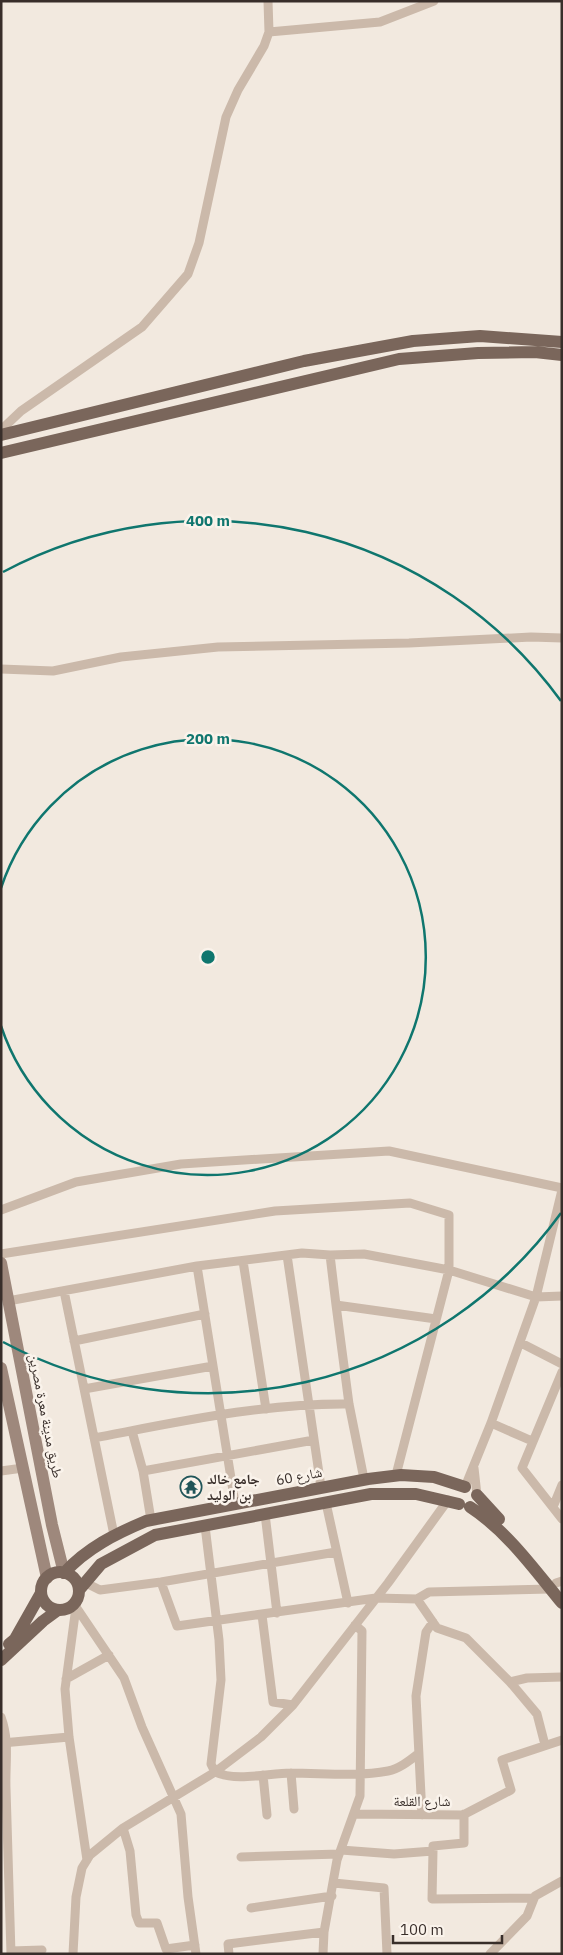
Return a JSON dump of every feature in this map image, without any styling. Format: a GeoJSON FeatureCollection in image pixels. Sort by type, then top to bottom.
{"type":"FeatureCollection","features":[{"type":"Feature","properties":{"kind":"main road"},"geometry":{"type":"LineString","coordinates":[[1,435],[304,361],[413,341],[480,336],[562,342]]}},
{"type":"Feature","properties":{"kind":"main road"},"geometry":{"type":"LineString","coordinates":[[1,453],[399,358],[478,353],[536,352],[562,355]]}},
{"type":"Feature","properties":{"kind":"main road","name":"طريق مدينة معرة مصرين"},"geometry":{"type":"LineString","coordinates":[[1,1263],[52,1525],[64,1573]]}},
{"type":"Feature","properties":{"kind":"main road"},"geometry":{"type":"LineString","coordinates":[[2,1374],[47,1578]]}},
{"type":"Feature","properties":{"kind":"main road","name":"شارع 60"},"geometry":{"type":"LineString","coordinates":[[64,1573],[90,1550],[114,1535],[151,1520],[364,1479],[396,1475],[434,1478],[465,1488]]}},
{"type":"Feature","properties":{"kind":"main road"},"geometry":{"type":"LineString","coordinates":[[459,1504],[458,1492],[465,1488],[472,1489],[489,1510],[517,1537],[557,1586],[562,1603]]}},
{"type":"Feature","properties":{"kind":"main road"},"geometry":{"type":"LineString","coordinates":[[1,1660],[43,1621],[58,1610],[71,1607],[101,1564],[155,1535],[371,1494],[416,1494],[459,1504],[483,1515],[557,1586]]}},
{"type":"Feature","properties":{"kind":"main road"},"geometry":{"type":"LineString","coordinates":[[459,1504],[476,1502],[477,1495]]}},
{"type":"Feature","properties":{"kind":"main road"},"geometry":{"type":"LineString","coordinates":[[90,1550],[101,1564]]}},
{"type":"Feature","properties":{"kind":"main road"},"geometry":{"type":"LineString","coordinates":[[58,1610],[46,1605],[41,1593],[41,1586],[47,1578],[55,1573],[64,1573],[74,1578],[79,1594]]}},
{"type":"Feature","properties":{"kind":"main road"},"geometry":{"type":"LineString","coordinates":[[1,1651],[15,1639],[41,1593]]}},
{"type":"Feature","properties":{"kind":"street"},"geometry":{"type":"LineString","coordinates":[[1,430],[21,411],[142,327],[188,274],[199,243],[226,116],[238,90],[264,46],[269,32],[268,1]]}},
{"type":"Feature","properties":{"kind":"street"},"geometry":{"type":"LineString","coordinates":[[269,32],[380,22],[434,1]]}},
{"type":"Feature","properties":{"kind":"street"},"geometry":{"type":"LineString","coordinates":[[1,669],[53,671],[121,657],[218,647],[390,644],[531,637],[562,638]]}},
{"type":"Feature","properties":{"kind":"street"},"geometry":{"type":"LineString","coordinates":[[1,1210],[76,1182],[181,1164],[388,1151],[562,1189],[536,1297],[521,1343],[465,1488]]}},
{"type":"Feature","properties":{"kind":"street"},"geometry":{"type":"LineString","coordinates":[[1,1254],[275,1210],[410,1203],[449,1215],[449,1270],[396,1475]]}},
{"type":"Feature","properties":{"kind":"street"},"geometry":{"type":"LineString","coordinates":[[8,1301],[197,1266],[302,1254],[330,1256],[364,1254],[449,1270],[536,1297],[562,1296]]}},
{"type":"Feature","properties":{"kind":"street"},"geometry":{"type":"LineString","coordinates":[[286,1255],[321,1487]]}},
{"type":"Feature","properties":{"kind":"street"},"geometry":{"type":"LineString","coordinates":[[330,1256],[349,1404],[364,1479]]}},
{"type":"Feature","properties":{"kind":"street"},"geometry":{"type":"LineString","coordinates":[[243,1261],[266,1409]]}},
{"type":"Feature","properties":{"kind":"street"},"geometry":{"type":"LineString","coordinates":[[197,1266],[234,1503]]}},
{"type":"Feature","properties":{"kind":"street"},"geometry":{"type":"LineString","coordinates":[[64,1291],[114,1535]]}},
{"type":"Feature","properties":{"kind":"street"},"geometry":{"type":"LineString","coordinates":[[336,1305],[436,1319]]}},
{"type":"Feature","properties":{"kind":"street"},"geometry":{"type":"LineString","coordinates":[[74,1341],[205,1314]]}},
{"type":"Feature","properties":{"kind":"street"},"geometry":{"type":"LineString","coordinates":[[521,1343],[562,1364]]}},
{"type":"Feature","properties":{"kind":"street"},"geometry":{"type":"LineString","coordinates":[[84,1389],[213,1366]]}},
{"type":"Feature","properties":{"kind":"street"},"geometry":{"type":"LineString","coordinates":[[562,1372],[522,1468],[562,1519]]}},
{"type":"Feature","properties":{"kind":"street"},"geometry":{"type":"LineString","coordinates":[[94,1438],[220,1415],[309,1403],[349,1404]]}},
{"type":"Feature","properties":{"kind":"street"},"geometry":{"type":"LineString","coordinates":[[491,1423],[532,1442]]}},
{"type":"Feature","properties":{"kind":"street"},"geometry":{"type":"LineString","coordinates":[[132,1431],[143,1471],[151,1520]]}},
{"type":"Feature","properties":{"kind":"street"},"geometry":{"type":"LineString","coordinates":[[143,1471],[314,1440]]}},
{"type":"Feature","properties":{"kind":"street"},"geometry":{"type":"LineString","coordinates":[[1,1471],[22,1468]]}},
{"type":"Feature","properties":{"kind":"street"},"geometry":{"type":"LineString","coordinates":[[474,1468],[477,1495]]}},
{"type":"Feature","properties":{"kind":"street"},"geometry":{"type":"LineString","coordinates":[[552,1507],[562,1485]]}},
{"type":"Feature","properties":{"kind":"street"},"geometry":{"type":"LineString","coordinates":[[326,1503],[348,1602]]}},
{"type":"Feature","properties":{"kind":"street"},"geometry":{"type":"LineString","coordinates":[[73,1954],[76,1897],[82,1868],[90,1855],[123,1828],[215,1772],[261,1737],[293,1705],[376,1598],[459,1504]]}},
{"type":"Feature","properties":{"kind":"street"},"geometry":{"type":"LineString","coordinates":[[265,1514],[277,1613]]}},
{"type":"Feature","properties":{"kind":"street"},"geometry":{"type":"LineString","coordinates":[[206,1526],[216,1621],[220,1640],[221,1680],[211,1764],[215,1772],[220,1775],[360,1774],[390,1771],[418,1754]]}},
{"type":"Feature","properties":{"kind":"street"},"geometry":{"type":"LineString","coordinates":[[79,1594],[211,1574],[336,1552]]}},
{"type":"Feature","properties":{"kind":"street"},"geometry":{"type":"LineString","coordinates":[[161,1582],[177,1626],[376,1598],[417,1599],[429,1592],[557,1586]]}},
{"type":"Feature","properties":{"kind":"street"},"geometry":{"type":"LineString","coordinates":[[79,1594],[109,1655],[124,1678],[142,1727],[181,1814],[188,1896],[196,1949],[166,1949],[157,1923],[139,1923],[136,1915],[130,1851],[123,1828]]}},
{"type":"Feature","properties":{"kind":"street"},"geometry":{"type":"LineString","coordinates":[[79,1594],[65,1689],[69,1737],[87,1860]]}},
{"type":"Feature","properties":{"kind":"street"},"geometry":{"type":"LineString","coordinates":[[417,1599],[437,1628],[466,1638],[510,1682],[537,1714],[546,1745]]}},
{"type":"Feature","properties":{"kind":"street"},"geometry":{"type":"LineString","coordinates":[[262,1615],[273,1702],[293,1705]]}},
{"type":"Feature","properties":{"kind":"street"},"geometry":{"type":"LineString","coordinates":[[422,1814],[416,1696],[426,1632],[433,1622]]}},
{"type":"Feature","properties":{"kind":"street"},"geometry":{"type":"LineString","coordinates":[[323,1954],[324,1932],[340,1852],[360,1796],[362,1632],[355,1625]]}},
{"type":"Feature","properties":{"kind":"street"},"geometry":{"type":"LineString","coordinates":[[66,1679],[109,1655]]}},
{"type":"Feature","properties":{"kind":"street"},"geometry":{"type":"LineString","coordinates":[[510,1682],[527,1678],[562,1678]]}},
{"type":"Feature","properties":{"kind":"street"},"geometry":{"type":"LineString","coordinates":[[1,1717],[6,1732],[4,1743],[6,1941],[11,1953],[42,1950]]}},
{"type":"Feature","properties":{"kind":"street"},"geometry":{"type":"LineString","coordinates":[[4,1743],[69,1737]]}},
{"type":"Feature","properties":{"kind":"street","name":"شارع القلعة"},"geometry":{"type":"LineString","coordinates":[[354,1814],[464,1814],[511,1790],[502,1760],[562,1740]]}},
{"type":"Feature","properties":{"kind":"street"},"geometry":{"type":"LineString","coordinates":[[291,1773],[294,1809]]}},
{"type":"Feature","properties":{"kind":"street"},"geometry":{"type":"LineString","coordinates":[[263,1775],[267,1815]]}},
{"type":"Feature","properties":{"kind":"street"},"geometry":{"type":"LineString","coordinates":[[464,1814],[464,1843],[433,1846],[432,1899],[534,1898],[562,1881]]}},
{"type":"Feature","properties":{"kind":"street"},"geometry":{"type":"LineString","coordinates":[[241,1857],[340,1852],[394,1854],[433,1851]]}},
{"type":"Feature","properties":{"kind":"street"},"geometry":{"type":"LineString","coordinates":[[334,1882],[384,1888],[387,1954]]}},
{"type":"Feature","properties":{"kind":"street"},"geometry":{"type":"LineString","coordinates":[[250,1908],[332,1896]]}},
{"type":"Feature","properties":{"kind":"street"},"geometry":{"type":"LineString","coordinates":[[490,1954],[527,1916],[534,1898]]}},
{"type":"Feature","properties":{"kind":"street"},"geometry":{"type":"LineString","coordinates":[[229,1954],[228,1944],[324,1932]]}},
{"type":"Feature","properties":{"kind":"place","name":"جامع خالد بن الوليد"},"geometry":{"type":"Point","coordinates":[191,1487]}}]}
